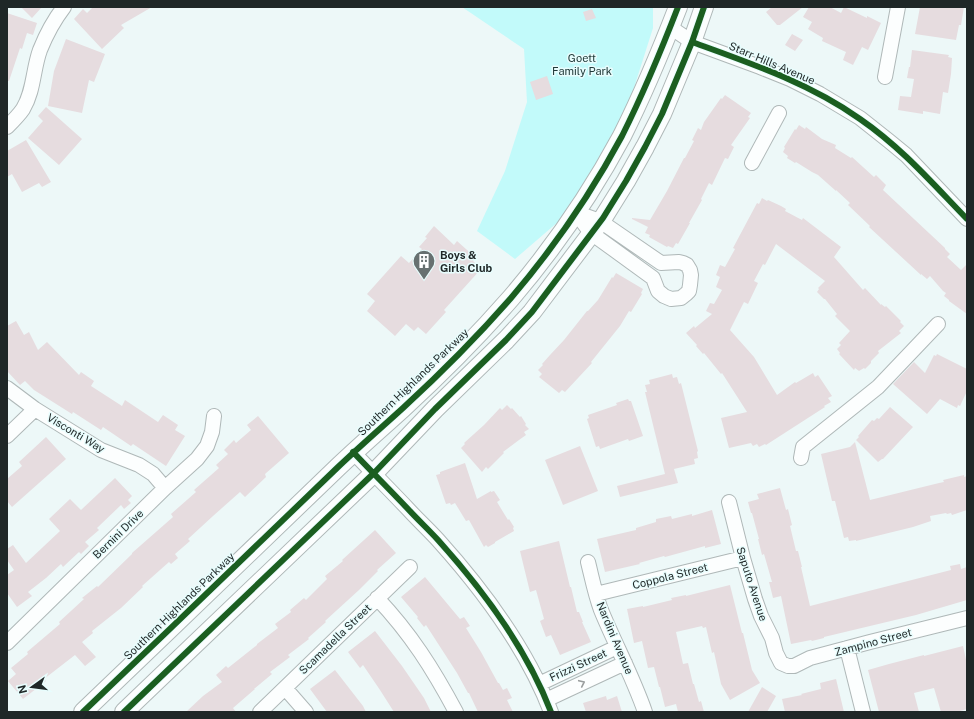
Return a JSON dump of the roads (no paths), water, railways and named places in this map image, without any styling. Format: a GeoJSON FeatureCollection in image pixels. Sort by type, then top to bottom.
{"type":"FeatureCollection","features":[{"type":"Feature","properties":{"kind":"main road","name":"Southern Highlands Parkway"},"geometry":{"type":"LineString","coordinates":[[83,712],[353,452],[404,408],[511,298],[575,212],[604,167],[640,99],[678,7]]}},
{"type":"Feature","properties":{"kind":"main road"},"geometry":{"type":"LineString","coordinates":[[124,712],[374,474],[532,312],[596,227],[626,181],[662,114],[692,42],[704,7]]}},
{"type":"Feature","properties":{"kind":"street"},"geometry":{"type":"LineString","coordinates":[[7,127],[23,109],[28,97],[40,50],[47,34],[64,7]]}},
{"type":"Feature","properties":{"kind":"street"},"geometry":{"type":"LineString","coordinates":[[885,76],[898,7]]}},
{"type":"Feature","properties":{"kind":"street","name":"Starr Hills Avenue"},"geometry":{"type":"LineString","coordinates":[[670,27],[692,42],[790,79],[820,94],[860,118],[906,156],[967,218]]}},
{"type":"Feature","properties":{"kind":"street"},"geometry":{"type":"LineString","coordinates":[[752,163],[780,113]]}},
{"type":"Feature","properties":{"kind":"street"},"geometry":{"type":"LineString","coordinates":[[575,212],[596,227],[661,264],[679,262],[687,265],[691,275],[689,291],[681,298],[671,299],[664,296],[658,290],[652,278],[596,227]]}},
{"type":"Feature","properties":{"kind":"street"},"geometry":{"type":"LineString","coordinates":[[801,458],[803,447],[878,387],[938,324]]}},
{"type":"Feature","properties":{"kind":"street","name":"Visconti Way"},"geometry":{"type":"LineString","coordinates":[[7,388],[35,409],[101,450],[139,465],[153,474],[165,488]]}},
{"type":"Feature","properties":{"kind":"street"},"geometry":{"type":"LineString","coordinates":[[7,436],[35,409]]}},
{"type":"Feature","properties":{"kind":"street","name":"Bernini Drive"},"geometry":{"type":"LineString","coordinates":[[7,643],[165,488],[197,459],[207,446],[212,432],[214,416]]}},
{"type":"Feature","properties":{"kind":"street"},"geometry":{"type":"LineString","coordinates":[[353,452],[437,539],[465,571],[518,645],[549,706]]}},
{"type":"Feature","properties":{"kind":"street","name":"Saputo Avenue"},"geometry":{"type":"LineString","coordinates":[[729,502],[751,588],[760,616],[772,638],[776,654],[781,662]]}},
{"type":"Feature","properties":{"kind":"street","name":"Coppola Street"},"geometry":{"type":"LineString","coordinates":[[596,594],[743,558]]}},
{"type":"Feature","properties":{"kind":"street","name":"Nardini Avenue"},"geometry":{"type":"LineString","coordinates":[[588,562],[600,608],[645,712]]}},
{"type":"Feature","properties":{"kind":"street","name":"Scamadella Street"},"geometry":{"type":"LineString","coordinates":[[260,712],[410,567]]}},
{"type":"Feature","properties":{"kind":"street"},"geometry":{"type":"LineString","coordinates":[[377,598],[407,632],[422,653],[437,676],[456,712]]}},
{"type":"Feature","properties":{"kind":"street","name":"Zampino Street"},"geometry":{"type":"LineString","coordinates":[[781,662],[788,666],[794,666],[810,658],[967,618]]}},
{"type":"Feature","properties":{"kind":"street","name":"Frizzi Street"},"geometry":{"type":"LineString","coordinates":[[539,684],[617,647]]}},
{"type":"Feature","properties":{"kind":"street"},"geometry":{"type":"LineString","coordinates":[[847,648],[863,712]]}},
{"type":"Feature","properties":{"kind":"street","name":"Frizzi Street"},"geometry":{"type":"LineString","coordinates":[[549,706],[625,663]]}},
{"type":"Feature","properties":{"kind":"street"},"geometry":{"type":"LineString","coordinates":[[285,688],[306,712]]}},
{"type":"Feature","properties":{"kind":"place","name":"Boys & Girls Club"},"geometry":{"type":"Point","coordinates":[424,280]}},
{"type":"Feature","properties":{"kind":"park label","name":"Goett Family Park"},"geometry":{"type":"Point","coordinates":[582,64]}}]}
